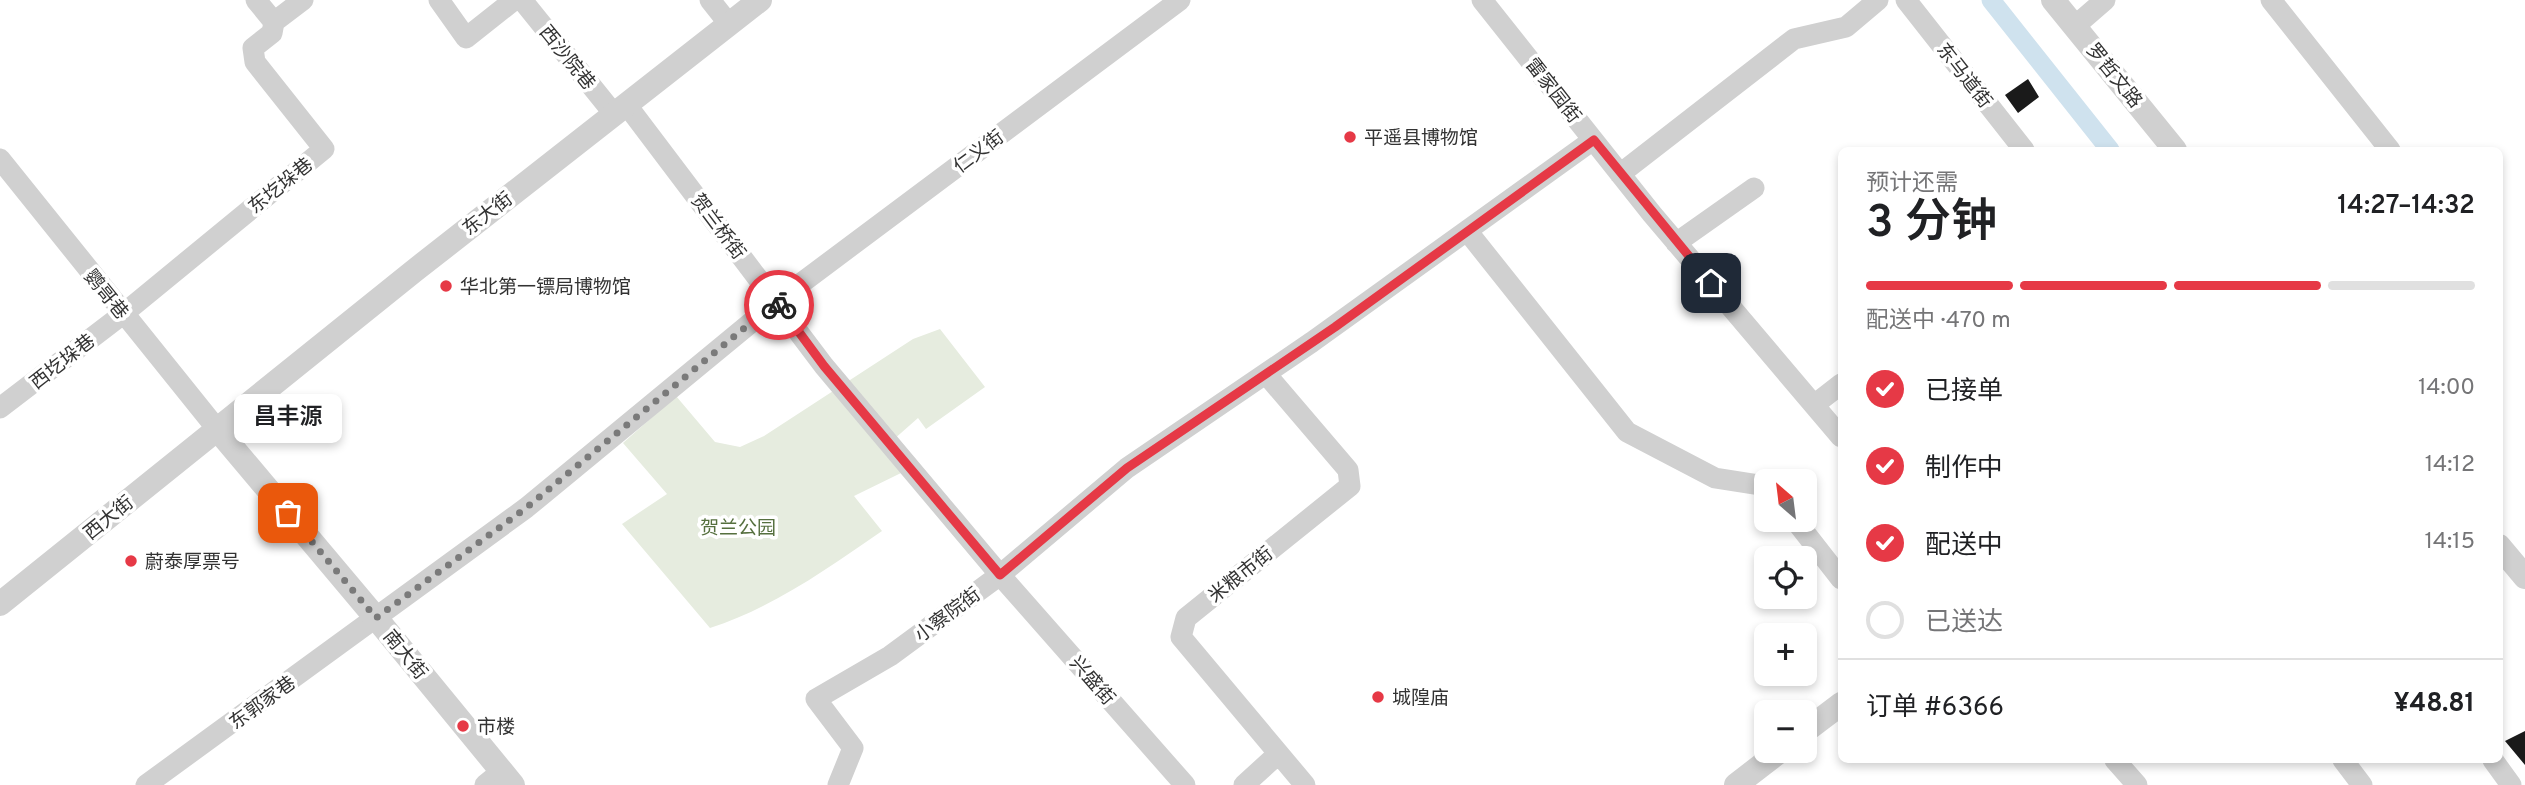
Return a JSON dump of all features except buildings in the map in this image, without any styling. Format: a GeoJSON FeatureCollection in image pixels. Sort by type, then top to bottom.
{"type":"FeatureCollection","features":[{"type":"Feature","properties":{"kind":"street"},"geometry":{"type":"LineString","coordinates":[[256,0],[274,22],[303,0]]}},
{"type":"Feature","properties":{"kind":"street"},"geometry":{"type":"LineString","coordinates":[[439,0],[466,38],[514,0]]}},
{"type":"Feature","properties":{"kind":"street","name":"西沙院巷"},"geometry":{"type":"LineString","coordinates":[[522,0],[620,109]]}},
{"type":"Feature","properties":{"kind":"street"},"geometry":{"type":"LineString","coordinates":[[710,0],[729,24]]}},
{"type":"Feature","properties":{"kind":"street","name":"东大街"},"geometry":{"type":"LineString","coordinates":[[217,429],[760,0]]}},
{"type":"Feature","properties":{"kind":"street","name":"仁义街"},"geometry":{"type":"LineString","coordinates":[[376,618],[526,508],[776,302],[1180,0]]}},
{"type":"Feature","properties":{"kind":"street","name":"雷家园街"},"geometry":{"type":"LineString","coordinates":[[1482,0],[1676,243],[1838,433]]}},
{"type":"Feature","properties":{"kind":"street"},"geometry":{"type":"LineString","coordinates":[[1620,174],[1794,39],[1846,27],[1878,0]]}},
{"type":"Feature","properties":{"kind":"street","name":"东马道街"},"geometry":{"type":"LineString","coordinates":[[1906,0],[2022,147]]}},
{"type":"Feature","properties":{"kind":"street","name":"罗哲文路"},"geometry":{"type":"LineString","coordinates":[[2053,0],[2173,147]]}},
{"type":"Feature","properties":{"kind":"street"},"geometry":{"type":"LineString","coordinates":[[2075,26],[2105,0]]}},
{"type":"Feature","properties":{"kind":"street"},"geometry":{"type":"LineString","coordinates":[[2271,0],[2388,147]]}},
{"type":"Feature","properties":{"kind":"street","name":"东圪垛巷"},"geometry":{"type":"LineString","coordinates":[[123,314],[324,149],[256,62],[253,48],[272,33],[274,22]]}},
{"type":"Feature","properties":{"kind":"street","name":"贺兰桥街"},"geometry":{"type":"LineString","coordinates":[[620,109],[776,302],[824,366],[1000,575]]}},
{"type":"Feature","properties":{"kind":"street","name":"小察院街"},"geometry":{"type":"LineString","coordinates":[[838,785],[853,748],[816,699],[890,656],[1000,575],[1127,468],[1266,374],[1594,140]]}},
{"type":"Feature","properties":{"kind":"street","name":"鹦哥巷"},"geometry":{"type":"LineString","coordinates":[[0,159],[217,429]]}},
{"type":"Feature","properties":{"kind":"street"},"geometry":{"type":"LineString","coordinates":[[1676,243],[1754,188]]}},
{"type":"Feature","properties":{"kind":"street"},"geometry":{"type":"LineString","coordinates":[[1468,232],[1627,432],[1715,478],[1754,484]]}},
{"type":"Feature","properties":{"kind":"street","name":"西圪垛巷"},"geometry":{"type":"LineString","coordinates":[[0,408],[123,314]]}},
{"type":"Feature","properties":{"kind":"street","name":"米粮市街"},"geometry":{"type":"LineString","coordinates":[[1266,374],[1348,470],[1350,486],[1186,618],[1181,637],[1306,785]]}},
{"type":"Feature","properties":{"kind":"street"},"geometry":{"type":"LineString","coordinates":[[1814,405],[1838,386]]}},
{"type":"Feature","properties":{"kind":"street","name":"西大街"},"geometry":{"type":"LineString","coordinates":[[0,604],[217,429]]}},
{"type":"Feature","properties":{"kind":"street","name":"南大街"},"geometry":{"type":"LineString","coordinates":[[217,429],[376,618],[500,781]]}},
{"type":"Feature","properties":{"kind":"street"},"geometry":{"type":"LineString","coordinates":[[1804,532],[1838,575]]}},
{"type":"Feature","properties":{"kind":"street"},"geometry":{"type":"LineString","coordinates":[[2503,551],[2525,577]]}},
{"type":"Feature","properties":{"kind":"street","name":"兴盛街"},"geometry":{"type":"LineString","coordinates":[[1000,575],[1185,785]]}},
{"type":"Feature","properties":{"kind":"street","name":"东郭家巷"},"geometry":{"type":"LineString","coordinates":[[146,785],[376,618]]}},
{"type":"Feature","properties":{"kind":"street"},"geometry":{"type":"LineString","coordinates":[[1817,722],[1838,706]]}},
{"type":"Feature","properties":{"kind":"street"},"geometry":{"type":"LineString","coordinates":[[1244,785],[1278,754]]}},
{"type":"Feature","properties":{"kind":"street"},"geometry":{"type":"LineString","coordinates":[[1736,785],[1764,763]]}},
{"type":"Feature","properties":{"kind":"street"},"geometry":{"type":"LineString","coordinates":[[2118,763],[2137,785]]}},
{"type":"Feature","properties":{"kind":"street"},"geometry":{"type":"LineString","coordinates":[[2345,763],[2362,785]]}},
{"type":"Feature","properties":{"kind":"street"},"geometry":{"type":"LineString","coordinates":[[2495,763],[2511,785]]}},
{"type":"Feature","properties":{"kind":"green space","name":"贺兰公园"},"geometry":{"type":"Polygon","coordinates":[[[940,329],[985,387],[926,429],[918,418],[884,448],[901,473],[854,496],[882,531],[778,598],[710,628],[622,524],[667,494],[623,443],[676,396],[715,442],[740,447],[764,436],[913,339],[940,329]]]}},
{"type":"Feature","properties":{"kind":"waterway"},"geometry":{"type":"LineString","coordinates":[[1991,0],[2108,147]]}},
{"type":"Feature","properties":{"kind":"way so far"},"geometry":{"type":"LineString","coordinates":[[288,513],[376,618],[526,508],[776,302],[779,305]]}},
{"type":"Feature","properties":{"kind":"place","name":"平遥县博物馆"},"geometry":{"type":"Point","coordinates":[1350,137]}},
{"type":"Feature","properties":{"kind":"place","name":"华北第一镖局博物馆"},"geometry":{"type":"Point","coordinates":[446,286]}},
{"type":"Feature","properties":{"kind":"place","name":"昌丰源"},"geometry":{"type":"Point","coordinates":[288,513]}},
{"type":"Feature","properties":{"kind":"place","name":"蔚泰厚票号"},"geometry":{"type":"Point","coordinates":[131,561]}},
{"type":"Feature","properties":{"kind":"place","name":"城隍庙"},"geometry":{"type":"Point","coordinates":[1378,697]}},
{"type":"Feature","properties":{"kind":"place","name":"市楼"},"geometry":{"type":"Point","coordinates":[463,726]}},
{"type":"Feature","properties":{"kind":"route"},"geometry":{"type":"LineString","coordinates":[[779,305],[824,366],[1000,575],[1127,468],[1335,327],[1594,140],[1711,283]]}}]}
